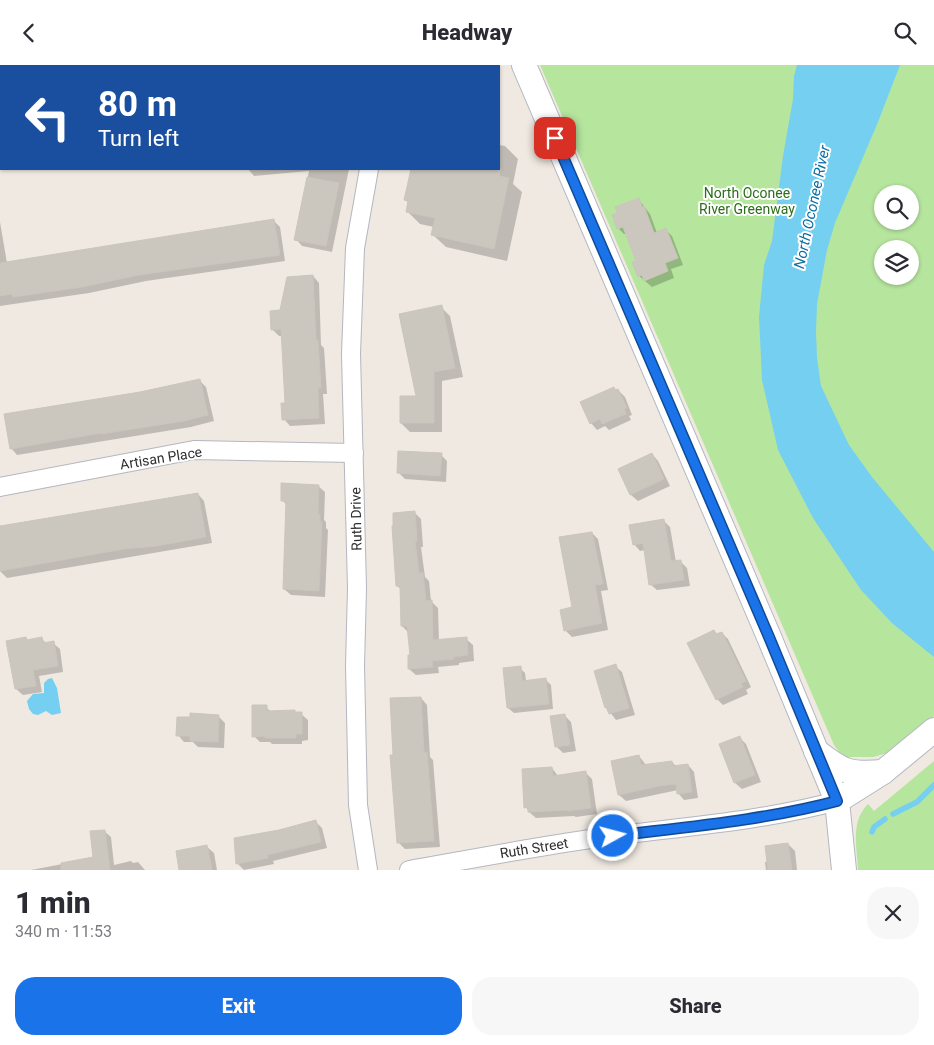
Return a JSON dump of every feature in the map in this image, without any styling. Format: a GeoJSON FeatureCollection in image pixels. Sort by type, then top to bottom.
{"type":"FeatureCollection","features":[{"type":"Feature","properties":{"kind":"main road"},"geometry":{"type":"LineString","coordinates":[[524,65],[769,637],[837,801],[844,870]]}},
{"type":"Feature","properties":{"kind":"main road"},"geometry":{"type":"LineString","coordinates":[[837,801],[883,772],[934,730]]}},
{"type":"Feature","properties":{"kind":"main road"},"geometry":{"type":"LineString","coordinates":[[816,751],[845,771],[860,774],[883,772]]}},
{"type":"Feature","properties":{"kind":"street","name":"Ruth Drive"},"geometry":{"type":"LineString","coordinates":[[368,170],[354,254],[351,354],[357,589],[355,666],[358,805],[368,870]]}},
{"type":"Feature","properties":{"kind":"street","name":"Artisan Place"},"geometry":{"type":"LineString","coordinates":[[0,487],[194,450],[354,453]]}},
{"type":"Feature","properties":{"kind":"street","name":"Ruth Street"},"geometry":{"type":"LineString","coordinates":[[409,870],[596,838],[696,826],[810,809],[837,801]]}},
{"type":"Feature","properties":{"kind":"green space","name":"North Oconee River Greenway"},"geometry":{"type":"Polygon","coordinates":[[[540,65],[934,65],[934,716],[898,750],[873,757],[843,757],[834,745],[540,65]]]}},
{"type":"Feature","properties":{"kind":"green space"},"geometry":{"type":"Polygon","coordinates":[[[934,761],[934,870],[858,870],[856,835],[862,811],[868,804],[874,811],[934,761]]]}},
{"type":"Feature","properties":{"kind":"water","name":"North Oconee River"},"geometry":{"type":"Polygon","coordinates":[[[797,65],[900,65],[835,223],[827,250],[817,304],[817,358],[821,386],[849,445],[872,477],[934,552],[934,657],[892,623],[861,590],[813,518],[778,450],[762,380],[759,317],[764,265],[772,241],[797,65]]]}},
{"type":"Feature","properties":{"kind":"water"},"geometry":{"type":"Polygon","coordinates":[[[52,678],[57,688],[61,713],[52,715],[46,711],[38,715],[33,714],[29,709],[27,701],[33,694],[44,693],[44,683],[52,678]]]}},
{"type":"Feature","properties":{"kind":"building"},"geometry":{"type":"Polygon","coordinates":[[[501,169],[499,176],[509,178],[494,249],[431,235],[435,218],[406,212],[408,201],[404,200],[411,170],[501,169]]]}},
{"type":"Feature","properties":{"kind":"building"},"geometry":{"type":"Polygon","coordinates":[[[307,177],[339,183],[326,246],[294,240],[307,177]]]}},
{"type":"Feature","properties":{"kind":"building"},"geometry":{"type":"Polygon","coordinates":[[[639,198],[654,233],[666,228],[678,258],[665,263],[668,271],[644,281],[642,275],[638,277],[632,262],[636,261],[623,227],[617,229],[612,215],[617,213],[615,207],[639,198]]]}},
{"type":"Feature","properties":{"kind":"building"},"geometry":{"type":"Polygon","coordinates":[[[274,219],[280,255],[139,275],[82,287],[13,297],[12,294],[0,296],[0,263],[274,219]]]}},
{"type":"Feature","properties":{"kind":"building"},"geometry":{"type":"Polygon","coordinates":[[[313,275],[316,340],[318,340],[321,388],[318,388],[319,418],[282,420],[281,403],[285,403],[281,329],[271,330],[270,311],[280,310],[287,277],[313,275]]]}},
{"type":"Feature","properties":{"kind":"building"},"geometry":{"type":"Polygon","coordinates":[[[442,305],[455,368],[434,372],[434,423],[400,423],[400,396],[416,396],[399,314],[442,305]]]}},
{"type":"Feature","properties":{"kind":"building"},"geometry":{"type":"Polygon","coordinates":[[[200,379],[208,415],[184,421],[10,449],[4,414],[140,392],[200,379]]]}},
{"type":"Feature","properties":{"kind":"building"},"geometry":{"type":"Polygon","coordinates":[[[614,387],[615,390],[618,389],[627,408],[624,409],[626,414],[602,424],[600,419],[590,424],[580,402],[614,387]]]}},
{"type":"Feature","properties":{"kind":"building"},"geometry":{"type":"Polygon","coordinates":[[[398,451],[442,453],[440,476],[397,473],[398,451]]]}},
{"type":"Feature","properties":{"kind":"building"},"geometry":{"type":"Polygon","coordinates":[[[652,453],[664,479],[630,495],[618,469],[652,453]]]}},
{"type":"Feature","properties":{"kind":"building"},"geometry":{"type":"Polygon","coordinates":[[[281,483],[319,485],[318,514],[320,514],[320,522],[322,522],[319,591],[283,589],[286,501],[281,501],[281,483]]]}},
{"type":"Feature","properties":{"kind":"building"},"geometry":{"type":"Polygon","coordinates":[[[198,493],[206,537],[157,546],[124,549],[0,571],[0,526],[198,493]]]}},
{"type":"Feature","properties":{"kind":"building"},"geometry":{"type":"Polygon","coordinates":[[[415,511],[417,541],[415,541],[419,573],[423,573],[426,601],[432,600],[433,640],[467,637],[468,655],[453,657],[454,659],[432,661],[433,667],[408,669],[408,655],[410,655],[407,626],[401,626],[400,586],[396,586],[392,526],[393,513],[415,511]]]}},
{"type":"Feature","properties":{"kind":"building"},"geometry":{"type":"Polygon","coordinates":[[[664,519],[671,561],[681,560],[684,580],[649,585],[643,543],[633,545],[629,525],[664,519]]]}},
{"type":"Feature","properties":{"kind":"building"},"geometry":{"type":"Polygon","coordinates":[[[592,532],[603,584],[595,585],[602,623],[564,631],[560,610],[572,607],[559,537],[592,532]]]}},
{"type":"Feature","properties":{"kind":"building"},"geometry":{"type":"Polygon","coordinates":[[[714,630],[716,634],[722,632],[746,681],[741,683],[743,687],[716,700],[687,643],[714,630]]]}},
{"type":"Feature","properties":{"kind":"building"},"geometry":{"type":"Polygon","coordinates":[[[26,637],[27,640],[42,637],[43,643],[54,641],[58,666],[33,670],[36,686],[15,689],[6,641],[26,637]]]}},
{"type":"Feature","properties":{"kind":"building"},"geometry":{"type":"Polygon","coordinates":[[[616,664],[629,708],[609,714],[605,708],[594,671],[616,664]]]}},
{"type":"Feature","properties":{"kind":"building"},"geometry":{"type":"Polygon","coordinates":[[[521,666],[522,681],[546,678],[549,704],[507,708],[503,668],[521,666]]]}},
{"type":"Feature","properties":{"kind":"building"},"geometry":{"type":"Polygon","coordinates":[[[421,697],[424,753],[427,752],[434,841],[397,843],[390,755],[393,755],[390,698],[421,697]]]}},
{"type":"Feature","properties":{"kind":"building"},"geometry":{"type":"Polygon","coordinates":[[[252,705],[267,705],[267,711],[295,710],[295,712],[302,712],[302,734],[296,734],[296,738],[252,737],[252,705]]]}},
{"type":"Feature","properties":{"kind":"building"},"geometry":{"type":"Polygon","coordinates":[[[190,713],[219,715],[218,742],[190,741],[190,736],[176,736],[177,717],[190,717],[190,713]]]}},
{"type":"Feature","properties":{"kind":"building"},"geometry":{"type":"Polygon","coordinates":[[[565,714],[570,745],[555,747],[550,716],[565,714]]]}},
{"type":"Feature","properties":{"kind":"building"},"geometry":{"type":"Polygon","coordinates":[[[740,736],[755,775],[734,783],[719,744],[740,736]]]}},
{"type":"Feature","properties":{"kind":"building"},"geometry":{"type":"Polygon","coordinates":[[[639,755],[641,765],[672,761],[673,766],[688,764],[692,792],[677,794],[676,784],[618,795],[611,761],[639,755]]]}},
{"type":"Feature","properties":{"kind":"building"},"geometry":{"type":"Polygon","coordinates":[[[552,767],[553,776],[586,771],[591,808],[568,811],[528,812],[528,807],[524,808],[522,769],[552,767]]]}},
{"type":"Feature","properties":{"kind":"building"},"geometry":{"type":"Polygon","coordinates":[[[316,820],[321,842],[267,855],[268,858],[236,864],[234,838],[279,830],[316,820]]]}},
{"type":"Feature","properties":{"kind":"building"},"geometry":{"type":"Polygon","coordinates":[[[105,830],[110,870],[61,870],[61,863],[93,857],[90,831],[105,830]]]}},
{"type":"Feature","properties":{"kind":"building"},"geometry":{"type":"Polygon","coordinates":[[[788,843],[792,870],[768,870],[765,846],[788,843]]]}},
{"type":"Feature","properties":{"kind":"building"},"geometry":{"type":"Polygon","coordinates":[[[207,845],[212,870],[179,870],[176,851],[207,845]]]}},
{"type":"Feature","properties":{"kind":"waterway"},"geometry":{"type":"LineString","coordinates":[[893,814],[917,802],[934,785]]}},
{"type":"Feature","properties":{"kind":"waterway"},"geometry":{"type":"LineString","coordinates":[[872,832],[874,827],[885,819]]}},
{"type":"Feature","properties":{"kind":"route"},"geometry":{"type":"LineString","coordinates":[[555,138],[769,637],[837,801],[810,809],[791,812],[613,836]]}}]}
